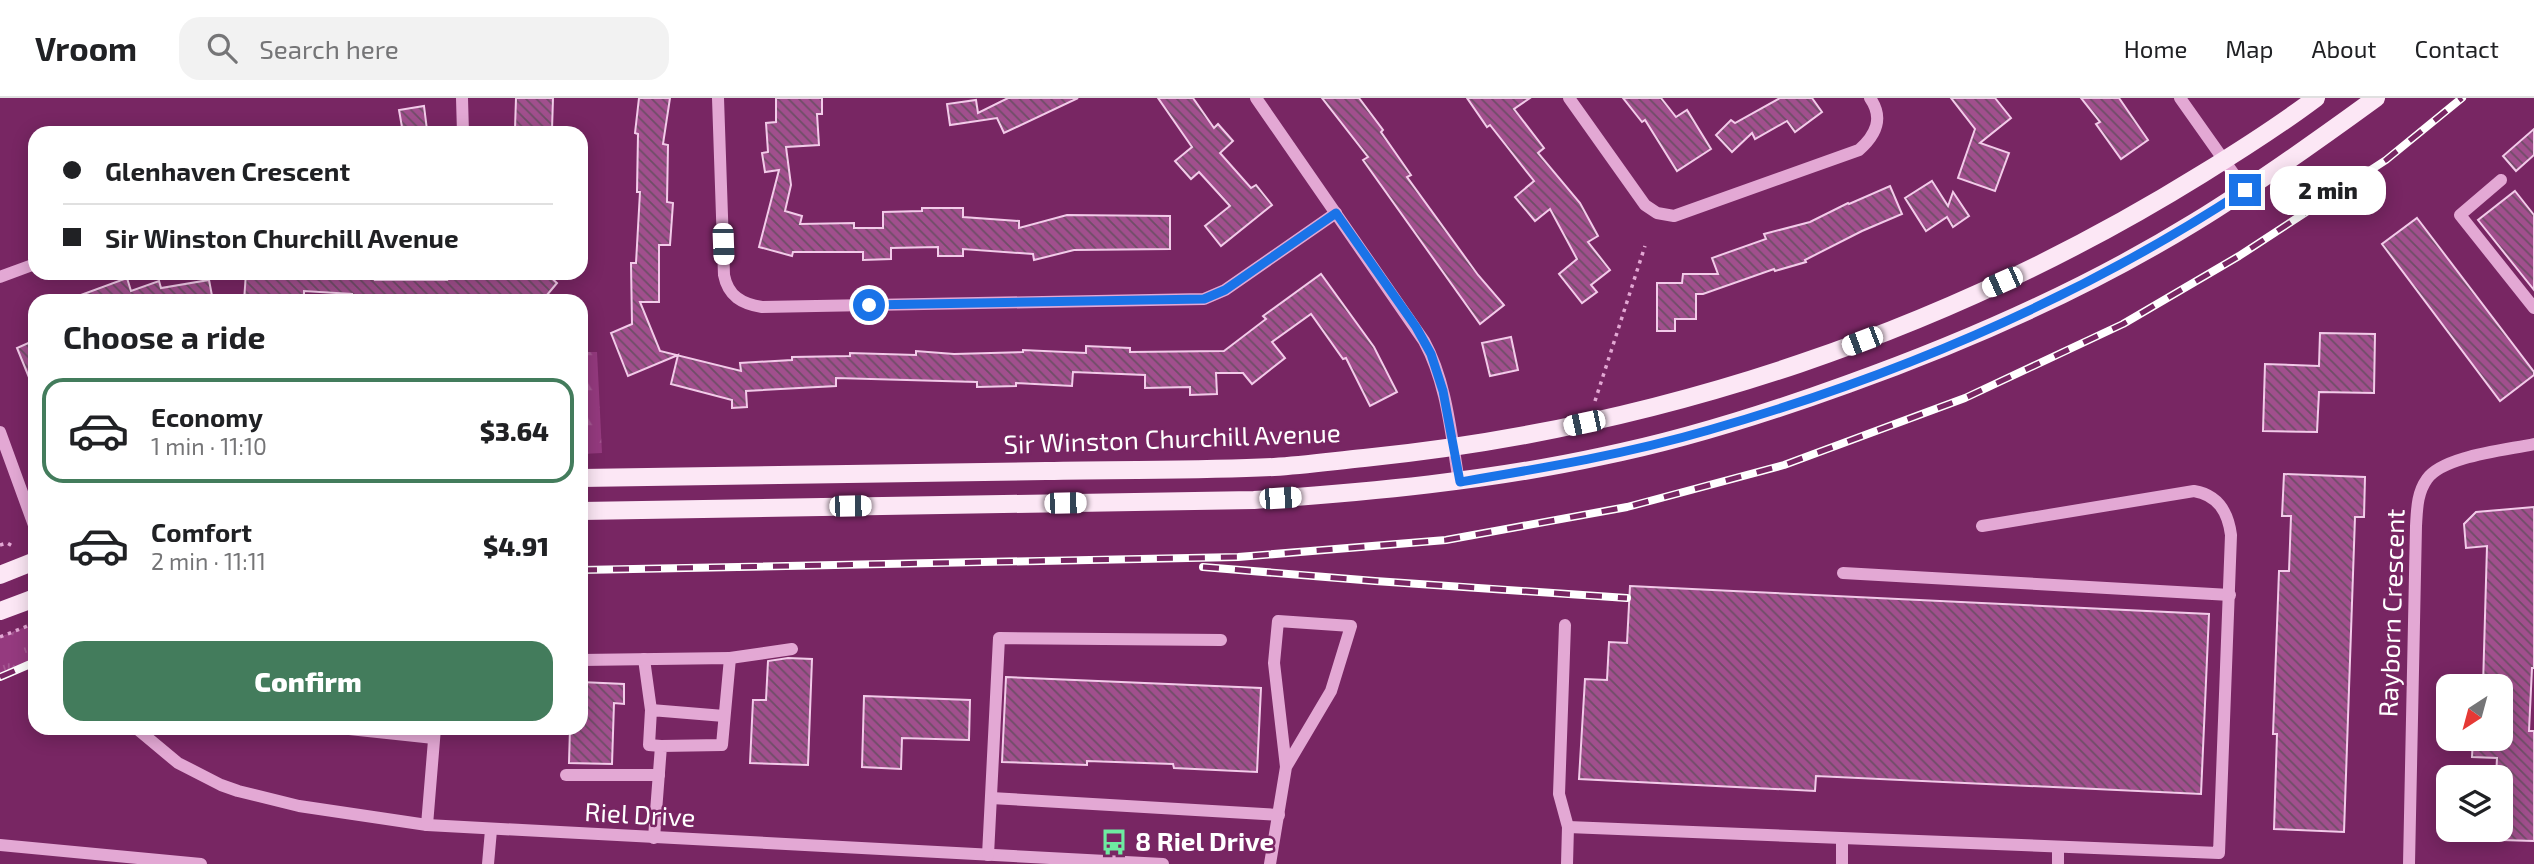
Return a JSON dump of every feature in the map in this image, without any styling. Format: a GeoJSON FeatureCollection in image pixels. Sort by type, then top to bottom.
{"type":"FeatureCollection","features":[{"type":"Feature","properties":{"kind":"main road","name":"Sir Winston Churchill Avenue"},"geometry":{"type":"LineString","coordinates":[[588,478],[1275,467],[1454,448],[1610,418],[1770,375],[1895,329],[2002,282],[2095,236],[2224,160],[2316,98]]}},
{"type":"Feature","properties":{"kind":"main road"},"geometry":{"type":"LineString","coordinates":[[588,511],[1254,500],[1460,482],[1606,456],[1707,431],[1783,407],[1925,356],[2023,314],[2194,223],[2319,140],[2376,98]]}},
{"type":"Feature","properties":{"kind":"main road"},"geometry":{"type":"LineString","coordinates":[[0,575],[28,564]]}},
{"type":"Feature","properties":{"kind":"main road"},"geometry":{"type":"LineString","coordinates":[[0,611],[28,600]]}},
{"type":"Feature","properties":{"kind":"street"},"geometry":{"type":"LineString","coordinates":[[462,98],[463,126]]}},
{"type":"Feature","properties":{"kind":"street"},"geometry":{"type":"LineString","coordinates":[[718,98],[724,275],[735,297],[751,305],[1204,299],[1225,290],[1336,213]]}},
{"type":"Feature","properties":{"kind":"street"},"geometry":{"type":"LineString","coordinates":[[1256,98],[1416,327],[1431,354],[1443,391],[1460,482]]}},
{"type":"Feature","properties":{"kind":"street"},"geometry":{"type":"LineString","coordinates":[[1569,98],[1645,205],[1657,213],[1674,216],[1859,150],[1872,136],[1878,122],[1870,98]]}},
{"type":"Feature","properties":{"kind":"street"},"geometry":{"type":"LineString","coordinates":[[2180,98],[2245,190]]}},
{"type":"Feature","properties":{"kind":"street"},"geometry":{"type":"LineString","coordinates":[[2501,180],[2460,215],[2534,308]]}},
{"type":"Feature","properties":{"kind":"street"},"geometry":{"type":"LineString","coordinates":[[0,277],[28,267]]}},
{"type":"Feature","properties":{"kind":"street"},"geometry":{"type":"LineString","coordinates":[[0,432],[28,508]]}},
{"type":"Feature","properties":{"kind":"street","name":"Rayborn Crescent"},"geometry":{"type":"LineString","coordinates":[[2409,864],[2418,496],[2429,476],[2439,468],[2534,444]]}},
{"type":"Feature","properties":{"kind":"street"},"geometry":{"type":"LineString","coordinates":[[1568,827],[2058,846],[2219,859],[2231,535],[2229,520],[2219,501],[2205,493],[2194,491],[1982,526]]}},
{"type":"Feature","properties":{"kind":"street"},"geometry":{"type":"LineString","coordinates":[[1843,573],[2230,595]]}},
{"type":"Feature","properties":{"kind":"street"},"geometry":{"type":"LineString","coordinates":[[1270,864],[1286,767],[1274,663],[1278,621],[1351,626],[1331,691],[1286,767]]}},
{"type":"Feature","properties":{"kind":"street"},"geometry":{"type":"LineString","coordinates":[[1565,625],[1559,794],[1568,827],[1566,864]]}},
{"type":"Feature","properties":{"kind":"street"},"geometry":{"type":"LineString","coordinates":[[988,855],[999,638],[1221,640]]}},
{"type":"Feature","properties":{"kind":"street"},"geometry":{"type":"LineString","coordinates":[[588,660],[730,658],[792,649]]}},
{"type":"Feature","properties":{"kind":"street"},"geometry":{"type":"LineString","coordinates":[[644,659],[651,710],[649,745],[661,746],[722,745],[730,658]]}},
{"type":"Feature","properties":{"kind":"street"},"geometry":{"type":"LineString","coordinates":[[651,710],[724,716]]}},
{"type":"Feature","properties":{"kind":"street","name":"Riel Drive"},"geometry":{"type":"LineString","coordinates":[[144,735],[178,762],[238,791],[299,806],[427,825],[1163,864]]}},
{"type":"Feature","properties":{"kind":"street"},"geometry":{"type":"LineString","coordinates":[[427,825],[435,735]]}},
{"type":"Feature","properties":{"kind":"street"},"geometry":{"type":"LineString","coordinates":[[654,838],[661,746]]}},
{"type":"Feature","properties":{"kind":"street"},"geometry":{"type":"LineString","coordinates":[[566,775],[659,775]]}},
{"type":"Feature","properties":{"kind":"street"},"geometry":{"type":"LineString","coordinates":[[991,798],[1279,815]]}},
{"type":"Feature","properties":{"kind":"street"},"geometry":{"type":"LineString","coordinates":[[488,864],[491,830]]}},
{"type":"Feature","properties":{"kind":"street"},"geometry":{"type":"LineString","coordinates":[[1842,839],[1842,864]]}},
{"type":"Feature","properties":{"kind":"street"},"geometry":{"type":"LineString","coordinates":[[0,845],[104,860],[200,864]]}},
{"type":"Feature","properties":{"kind":"street"},"geometry":{"type":"LineString","coordinates":[[2058,846],[2058,864]]}},
{"type":"Feature","properties":{"kind":"path"},"geometry":{"type":"LineString","coordinates":[[1595,401],[1645,246]]}},
{"type":"Feature","properties":{"kind":"path"},"geometry":{"type":"LineString","coordinates":[[0,545],[14,547]]}},
{"type":"Feature","properties":{"kind":"path"},"geometry":{"type":"LineString","coordinates":[[0,637],[28,627]]}},
{"type":"Feature","properties":{"kind":"green space"},"geometry":{"type":"Polygon","coordinates":[[[588,352],[597,352],[602,453],[588,454],[588,352]]]}},
{"type":"Feature","properties":{"kind":"green space"},"geometry":{"type":"Polygon","coordinates":[[[28,626],[28,665],[0,677],[0,637],[28,626]]]}},
{"type":"Feature","properties":{"kind":"building"},"geometry":{"type":"Polygon","coordinates":[[[516,98],[553,98],[552,126],[515,126],[516,98]]]}},
{"type":"Feature","properties":{"kind":"building"},"geometry":{"type":"Polygon","coordinates":[[[639,98],[670,98],[663,144],[668,145],[667,202],[673,203],[670,245],[659,245],[659,302],[640,302],[660,351],[677,355],[628,376],[611,333],[632,324],[631,263],[636,263],[640,192],[637,192],[638,134],[635,133],[639,98]]]}},
{"type":"Feature","properties":{"kind":"building"},"geometry":{"type":"Polygon","coordinates":[[[776,98],[822,98],[822,114],[817,114],[819,145],[786,147],[791,185],[785,211],[802,216],[800,224],[854,223],[854,228],[883,228],[883,212],[922,211],[922,208],[963,208],[963,217],[1019,221],[1019,228],[1067,215],[1170,216],[1170,249],[1074,250],[1034,260],[1033,254],[963,249],[963,256],[938,256],[938,247],[891,248],[891,259],[863,260],[863,252],[793,252],[792,256],[759,247],[779,170],[765,172],[762,153],[768,152],[766,123],[776,122],[776,98]]]}},
{"type":"Feature","properties":{"kind":"building"},"geometry":{"type":"Polygon","coordinates":[[[1008,98],[1078,98],[1004,133],[997,118],[950,125],[947,104],[976,100],[978,113],[1008,98]]]}},
{"type":"Feature","properties":{"kind":"building"},"geometry":{"type":"Polygon","coordinates":[[[1158,98],[1193,98],[1214,128],[1218,124],[1233,141],[1220,153],[1251,188],[1256,185],[1272,205],[1221,246],[1205,226],[1230,206],[1199,172],[1191,179],[1175,161],[1192,147],[1158,98]]]}},
{"type":"Feature","properties":{"kind":"building"},"geometry":{"type":"Polygon","coordinates":[[[1322,98],[1359,98],[1383,130],[1381,132],[1411,175],[1407,177],[1478,275],[1504,305],[1480,324],[1363,160],[1368,157],[1322,98]]]}},
{"type":"Feature","properties":{"kind":"building"},"geometry":{"type":"Polygon","coordinates":[[[1467,98],[1530,98],[1514,109],[1544,148],[1538,153],[1580,203],[1598,236],[1588,242],[1610,270],[1591,285],[1597,292],[1582,303],[1559,274],[1577,259],[1550,209],[1535,221],[1515,197],[1534,181],[1490,125],[1487,127],[1467,98]]]}},
{"type":"Feature","properties":{"kind":"building"},"geometry":{"type":"Polygon","coordinates":[[[1623,98],[1661,98],[1676,117],[1687,110],[1711,149],[1677,171],[1645,120],[1642,122],[1623,98]]]}},
{"type":"Feature","properties":{"kind":"building"},"geometry":{"type":"Polygon","coordinates":[[[1780,98],[1812,98],[1822,112],[1795,132],[1787,121],[1755,139],[1752,133],[1732,152],[1716,135],[1731,120],[1735,123],[1780,98]]]}},
{"type":"Feature","properties":{"kind":"building"},"geometry":{"type":"Polygon","coordinates":[[[1951,98],[1995,98],[2011,118],[1980,143],[2009,153],[1995,191],[1958,178],[1975,129],[1951,98]]]}},
{"type":"Feature","properties":{"kind":"building"},"geometry":{"type":"Polygon","coordinates":[[[2081,98],[2119,98],[2148,140],[2121,159],[2096,124],[2100,122],[2081,98]]]}},
{"type":"Feature","properties":{"kind":"building"},"geometry":{"type":"Polygon","coordinates":[[[424,106],[426,126],[402,126],[399,110],[424,106]]]}},
{"type":"Feature","properties":{"kind":"building"},"geometry":{"type":"Polygon","coordinates":[[[2534,129],[2534,155],[2516,171],[2503,156],[2534,129]]]}},
{"type":"Feature","properties":{"kind":"building"},"geometry":{"type":"Polygon","coordinates":[[[1932,181],[1948,206],[1953,192],[1969,216],[1953,227],[1947,217],[1926,231],[1905,198],[1932,181]]]}},
{"type":"Feature","properties":{"kind":"building"},"geometry":{"type":"Polygon","coordinates":[[[1890,186],[1902,214],[1862,231],[1805,260],[1806,262],[1775,271],[1774,269],[1703,294],[1696,294],[1696,319],[1675,319],[1675,331],[1657,331],[1657,283],[1682,283],[1683,274],[1718,274],[1712,258],[1766,239],[1764,234],[1810,222],[1890,186]]]}},
{"type":"Feature","properties":{"kind":"building"},"geometry":{"type":"Polygon","coordinates":[[[2515,191],[2534,215],[2534,290],[2478,220],[2515,191]]]}},
{"type":"Feature","properties":{"kind":"building"},"geometry":{"type":"Polygon","coordinates":[[[2417,218],[2534,372],[2534,375],[2500,401],[2382,244],[2417,218]]]}},
{"type":"Feature","properties":{"kind":"building"},"geometry":{"type":"Polygon","coordinates":[[[1321,274],[1374,347],[1397,392],[1370,406],[1346,358],[1343,359],[1311,314],[1272,342],[1285,358],[1252,384],[1243,373],[1216,373],[1217,394],[1190,395],[1190,387],[1145,388],[1145,375],[1073,372],[1072,386],[1016,383],[1016,386],[977,387],[977,382],[836,378],[836,386],[746,391],[747,407],[732,408],[732,400],[671,384],[678,355],[741,371],[740,363],[792,360],[792,357],[850,356],[850,353],[916,355],[916,351],[954,354],[1023,350],[1086,353],[1086,346],[1130,348],[1130,352],[1224,351],[1266,319],[1263,316],[1321,274]]]}},
{"type":"Feature","properties":{"kind":"building"},"geometry":{"type":"Polygon","coordinates":[[[122,280],[128,280],[131,291],[159,281],[161,288],[209,280],[212,294],[84,294],[122,280]]]}},
{"type":"Feature","properties":{"kind":"building"},"geometry":{"type":"Polygon","coordinates":[[[246,280],[554,280],[557,283],[548,294],[352,294],[304,291],[304,294],[244,294],[246,280]]]}},
{"type":"Feature","properties":{"kind":"building"},"geometry":{"type":"Polygon","coordinates":[[[2320,333],[2375,334],[2374,393],[2319,392],[2317,432],[2263,431],[2265,364],[2319,366],[2320,333]]]}},
{"type":"Feature","properties":{"kind":"building"},"geometry":{"type":"Polygon","coordinates":[[[1511,337],[1518,370],[1490,376],[1482,343],[1511,337]]]}},
{"type":"Feature","properties":{"kind":"building"},"geometry":{"type":"Polygon","coordinates":[[[28,343],[28,375],[17,348],[28,343]]]}},
{"type":"Feature","properties":{"kind":"building"},"geometry":{"type":"Polygon","coordinates":[[[2284,474],[2365,477],[2364,517],[2355,517],[2344,832],[2274,829],[2277,734],[2273,734],[2279,571],[2289,571],[2291,516],[2282,516],[2284,474]]]}},
{"type":"Feature","properties":{"kind":"building"},"geometry":{"type":"Polygon","coordinates":[[[2534,507],[2534,668],[2529,731],[2534,731],[2534,841],[2513,840],[2513,765],[2497,765],[2497,758],[2472,757],[2472,751],[2513,751],[2513,674],[2483,674],[2487,546],[2466,548],[2464,524],[2476,512],[2534,507]]]}},
{"type":"Feature","properties":{"kind":"building"},"geometry":{"type":"Polygon","coordinates":[[[1630,586],[2209,614],[2201,794],[1816,776],[1815,791],[1579,779],[1585,679],[1607,680],[1609,642],[1627,643],[1630,586]]]}},
{"type":"Feature","properties":{"kind":"building"},"geometry":{"type":"Polygon","coordinates":[[[812,659],[808,765],[750,763],[753,700],[766,700],[768,661],[812,659]]]}},
{"type":"Feature","properties":{"kind":"building"},"geometry":{"type":"Polygon","coordinates":[[[1006,677],[1261,688],[1257,772],[1174,768],[1173,764],[1002,762],[1006,677]]]}},
{"type":"Feature","properties":{"kind":"building"},"geometry":{"type":"Polygon","coordinates":[[[588,682],[624,684],[624,704],[614,703],[612,764],[569,763],[570,735],[588,735],[588,682]]]}},
{"type":"Feature","properties":{"kind":"building"},"geometry":{"type":"Polygon","coordinates":[[[864,696],[970,700],[969,740],[902,738],[901,769],[862,767],[864,696]]]}},
{"type":"Feature","properties":{"kind":"railway"},"geometry":{"type":"LineString","coordinates":[[588,570],[1238,557],[1446,540],[1627,507],[1784,465],[1965,398],[2123,324],[2239,256],[2386,160],[2462,98]]}},
{"type":"Feature","properties":{"kind":"railway"},"geometry":{"type":"LineString","coordinates":[[1203,567],[1627,598]]}},
{"type":"Feature","properties":{"kind":"railway"},"geometry":{"type":"LineString","coordinates":[[0,677],[28,665]]}},
{"type":"Feature","properties":{"kind":"place","name":"8 Riel Drive"},"geometry":{"type":"Point","coordinates":[1114,842]}},
{"type":"Feature","properties":{"kind":"route"},"geometry":{"type":"LineString","coordinates":[[869,305],[1204,299],[1225,290],[1336,213],[1416,327],[1431,354],[1443,391],[1460,482],[1606,456],[1707,431],[1925,356],[2023,314],[2100,275],[2194,223],[2245,190]]}}]}
